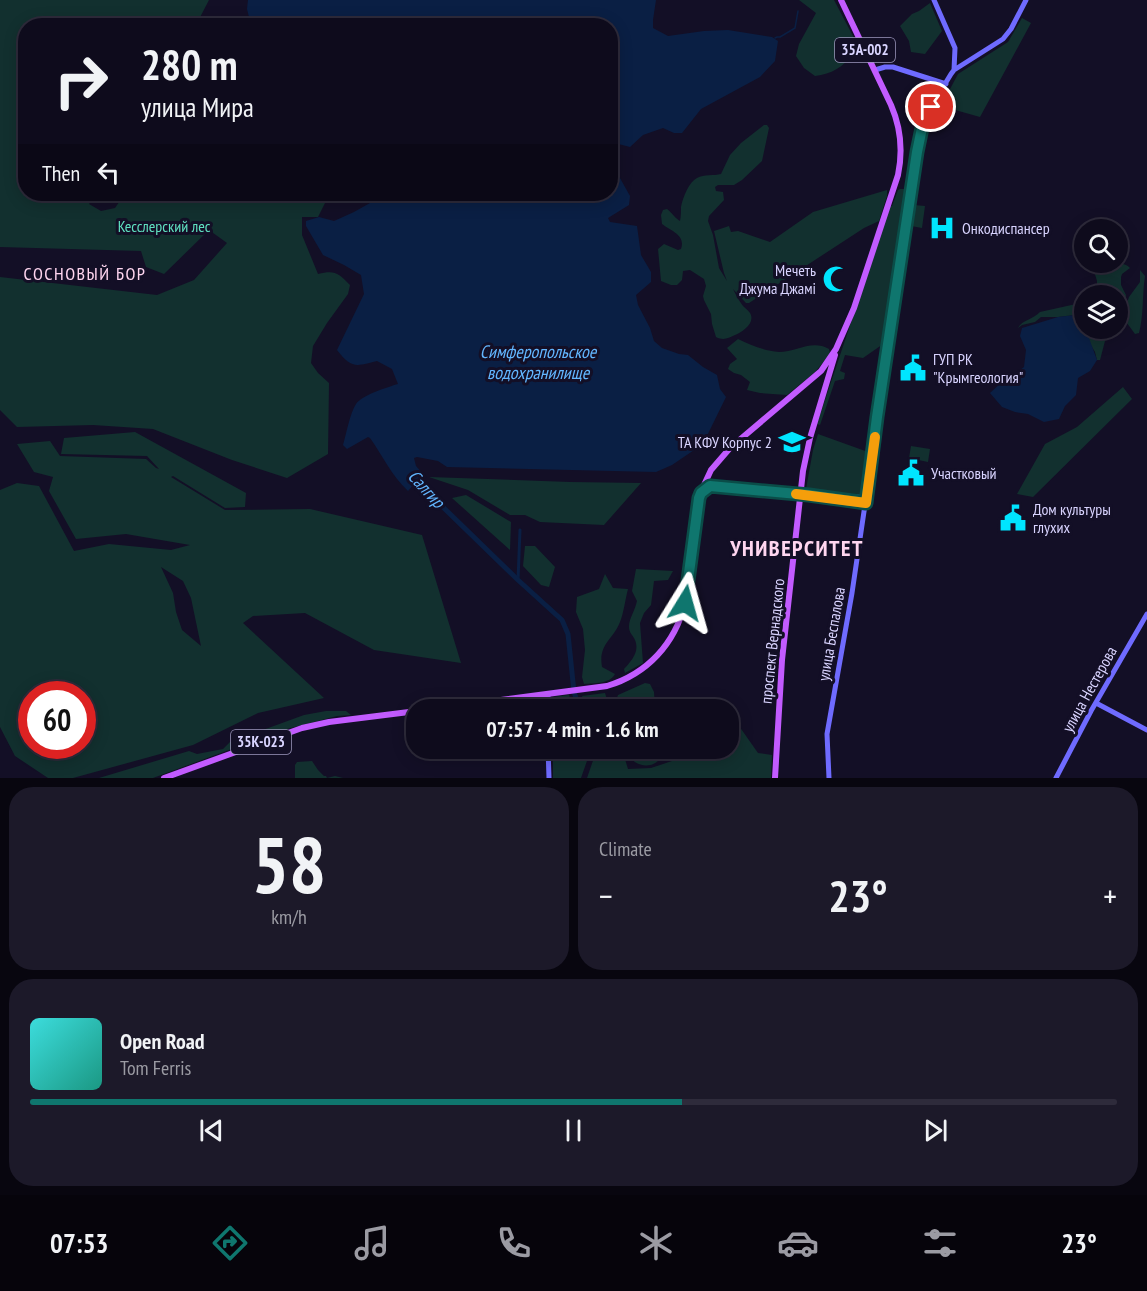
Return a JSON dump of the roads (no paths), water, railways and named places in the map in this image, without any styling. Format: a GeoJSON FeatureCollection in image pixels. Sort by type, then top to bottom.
{"type":"FeatureCollection","features":[{"type":"Feature","properties":{"kind":"main road","name":"35А-002"},"geometry":{"type":"LineString","coordinates":[[834,362],[896,184],[901,140],[898,122],[891,105],[841,0]]}},
{"type":"Feature","properties":{"kind":"main road"},"geometry":{"type":"LineString","coordinates":[[934,0],[955,48],[954,70],[1003,39],[1011,29],[1026,0]]}},
{"type":"Feature","properties":{"kind":"main road"},"geometry":{"type":"LineString","coordinates":[[954,61],[961,66]]}},
{"type":"Feature","properties":{"kind":"main road"},"geometry":{"type":"LineString","coordinates":[[875,70],[893,67],[946,84]]}},
{"type":"Feature","properties":{"kind":"main road","name":"улица Беспалова"},"geometry":{"type":"LineString","coordinates":[[829,778],[827,734],[850,606],[917,152],[926,117],[954,70]]}},
{"type":"Feature","properties":{"kind":"main road","name":"35А-002"},"geometry":{"type":"LineString","coordinates":[[705,482],[715,464],[730,448],[821,371],[839,343],[849,320]]}},
{"type":"Feature","properties":{"kind":"main road","name":"проспект Вернадского"},"geometry":{"type":"LineString","coordinates":[[775,778],[780,679],[807,452],[839,343]]}},
{"type":"Feature","properties":{"kind":"main road"},"geometry":{"type":"LineString","coordinates":[[510,699],[606,687],[635,675],[655,659],[678,624],[685,603],[696,518],[705,482],[735,446],[834,362]]}},
{"type":"Feature","properties":{"kind":"main road"},"geometry":{"type":"LineString","coordinates":[[705,482],[866,500]]}},
{"type":"Feature","properties":{"kind":"main road"},"geometry":{"type":"LineString","coordinates":[[701,493],[710,486],[715,486],[801,493]]}},
{"type":"Feature","properties":{"kind":"main road","name":"улица Нестерова"},"geometry":{"type":"LineString","coordinates":[[1056,778],[1147,614]]}},
{"type":"Feature","properties":{"kind":"main road"},"geometry":{"type":"LineString","coordinates":[[548,694],[548,699]]}},
{"type":"Feature","properties":{"kind":"main road"},"geometry":{"type":"LineString","coordinates":[[1096,703],[1147,730]]}},
{"type":"Feature","properties":{"kind":"main road","name":"35К-023"},"geometry":{"type":"LineString","coordinates":[[164,778],[302,728],[329,722],[406,712]]}},
{"type":"Feature","properties":{"kind":"main road"},"geometry":{"type":"LineString","coordinates":[[548,759],[549,778]]}},
{"type":"Feature","properties":{"kind":"water"},"geometry":{"type":"Polygon","coordinates":[[[248,0],[656,0],[653,28],[668,36],[728,30],[772,37],[778,41],[775,61],[760,77],[701,109],[682,133],[674,133],[663,128],[643,135],[630,147],[618,144],[618,18],[249,18],[248,0]]]}},
{"type":"Feature","properties":{"kind":"water","name":"Симферопольское водохранилище"},"geometry":{"type":"Polygon","coordinates":[[[618,175],[630,196],[629,205],[608,218],[610,222],[637,226],[641,255],[651,272],[651,282],[636,295],[654,341],[662,348],[688,355],[717,375],[720,389],[726,397],[703,444],[672,465],[656,472],[447,467],[438,461],[417,457],[414,458],[416,466],[423,474],[408,491],[392,472],[370,438],[347,449],[343,445],[356,404],[369,395],[398,384],[392,369],[377,361],[358,365],[350,363],[337,350],[364,294],[361,275],[323,255],[306,226],[306,221],[319,217],[334,221],[370,203],[383,201],[618,201],[618,175]]]}},
{"type":"Feature","properties":{"kind":"water"},"geometry":{"type":"Polygon","coordinates":[[[1074,315],[1074,339],[1089,339],[1097,360],[1090,371],[1078,378],[1076,395],[1065,406],[1059,419],[1044,422],[1028,414],[1002,407],[990,393],[1024,367],[1026,350],[1020,336],[1022,328],[1058,317],[1074,315]]]}},
{"type":"Feature","properties":{"kind":"waterway"},"geometry":{"type":"LineString","coordinates":[[775,38],[795,28],[798,11]]}},
{"type":"Feature","properties":{"kind":"waterway","name":"Салгир"},"geometry":{"type":"LineString","coordinates":[[413,478],[562,620],[568,634],[576,699]]}},
{"type":"Feature","properties":{"kind":"waterway"},"geometry":{"type":"LineString","coordinates":[[518,580],[520,530]]}},
{"type":"Feature","properties":{"kind":"place","name":"Онкодиспансер"},"geometry":{"type":"Point","coordinates":[942,228]}},
{"type":"Feature","properties":{"kind":"place","name":"Мечеть Джума Джамі"},"geometry":{"type":"Point","coordinates":[836,279]}},
{"type":"Feature","properties":{"kind":"place","name":"ГУП РК \"Крымгеология\""},"geometry":{"type":"Point","coordinates":[913,368]}},
{"type":"Feature","properties":{"kind":"place","name":"ТА КФУ Корпус 2"},"geometry":{"type":"Point","coordinates":[792,442]}},
{"type":"Feature","properties":{"kind":"place","name":"Участковый"},"geometry":{"type":"Point","coordinates":[911,473]}},
{"type":"Feature","properties":{"kind":"place","name":"Дом культуры глухих"},"geometry":{"type":"Point","coordinates":[1013,518]}},
{"type":"Feature","properties":{"kind":"district","name":"СОСНОВЫЙ БОР"},"geometry":{"type":"Point","coordinates":[85,274]}},
{"type":"Feature","properties":{"kind":"district","name":"УНИВЕРСИТЕТ"},"geometry":{"type":"Point","coordinates":[797,548]}},
{"type":"Feature","properties":{"kind":"park label","name":"Кесслерский лес"},"geometry":{"type":"Point","coordinates":[164,226]}}]}
